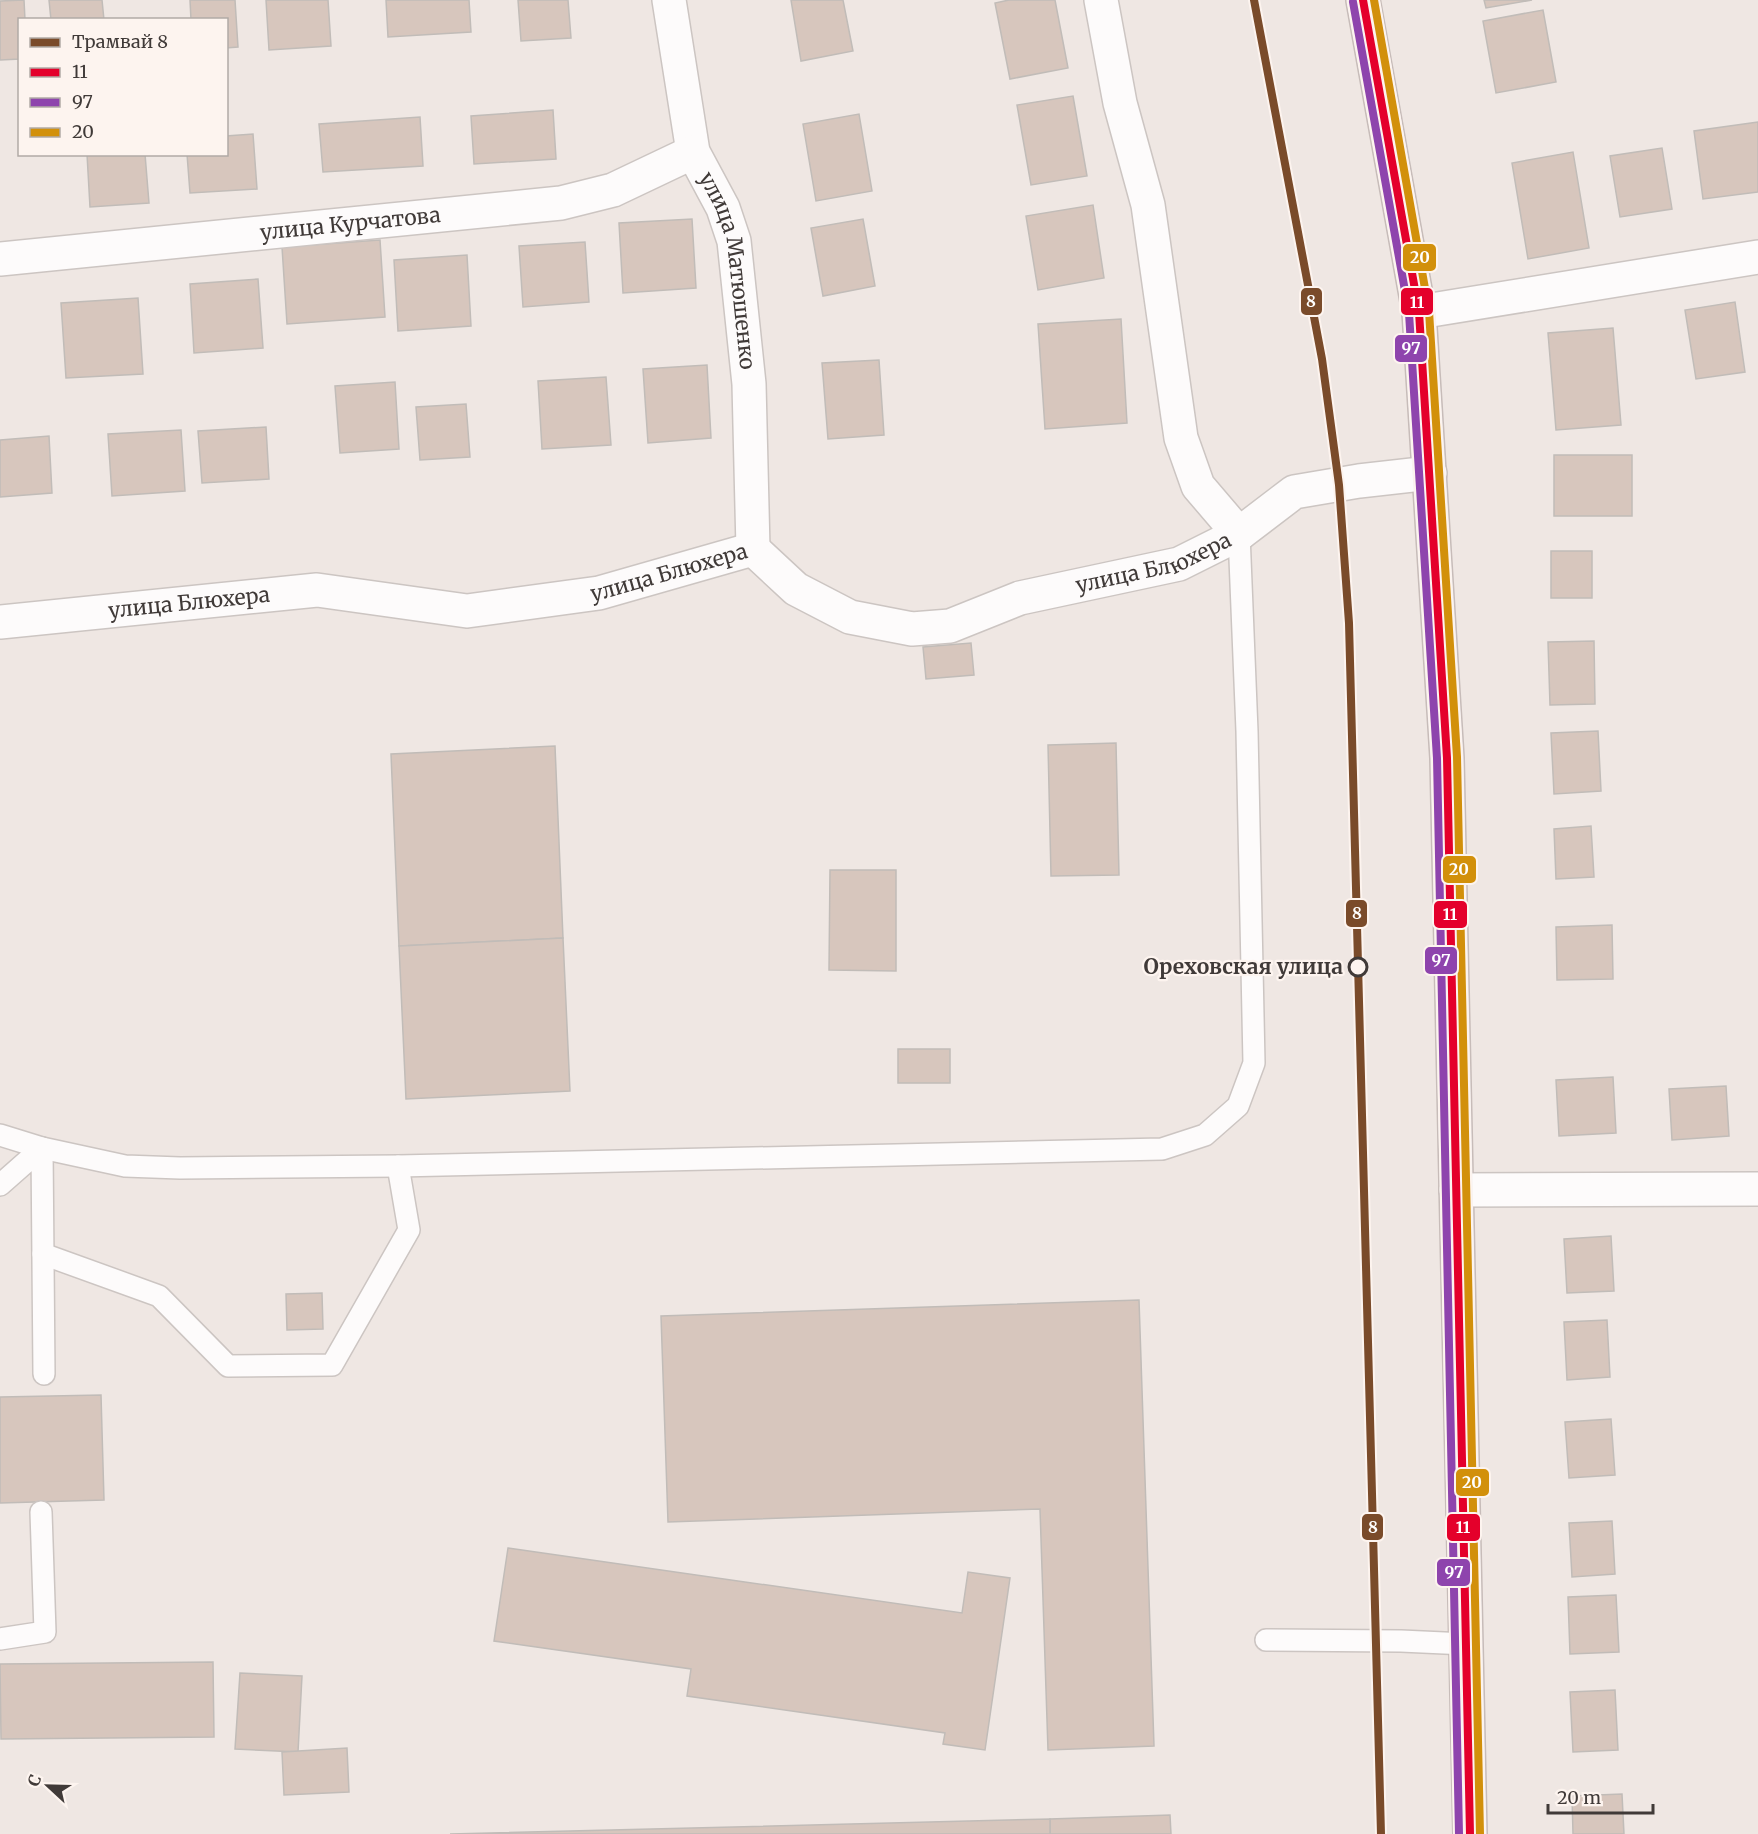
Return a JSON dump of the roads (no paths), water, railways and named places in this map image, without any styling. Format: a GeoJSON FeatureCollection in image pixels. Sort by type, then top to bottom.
{"type":"FeatureCollection","features":[{"type":"Feature","properties":{"kind":"main road"},"geometry":{"type":"LineString","coordinates":[[1363,0],[1419,312],[1447,758],[1470,1834]]}},
{"type":"Feature","properties":{"kind":"street","name":"улица Матюшенко"},"geometry":{"type":"LineString","coordinates":[[669,0],[693,152],[723,208],[734,242],[748,384],[753,549]]}},
{"type":"Feature","properties":{"kind":"street"},"geometry":{"type":"LineString","coordinates":[[1101,0],[1120,103],[1148,205],[1181,438],[1198,486],[1239,534]]}},
{"type":"Feature","properties":{"kind":"street","name":"улица Курчатова"},"geometry":{"type":"LineString","coordinates":[[0,259],[561,203],[613,190],[693,152]]}},
{"type":"Feature","properties":{"kind":"street"},"geometry":{"type":"LineString","coordinates":[[1419,312],[1488,303],[1758,257]]}},
{"type":"Feature","properties":{"kind":"street","name":"улица Блюхера"},"geometry":{"type":"LineString","coordinates":[[0,622],[317,590],[467,611],[599,593],[753,549],[795,589],[850,617],[912,629],[950,626],[1020,598],[1179,564],[1239,534],[1294,492],[1359,480],[1430,473]]}},
{"type":"Feature","properties":{"kind":"street"},"geometry":{"type":"LineString","coordinates":[[1456,1190],[1758,1189]]}},
{"type":"Feature","properties":{"kind":"lane"},"geometry":{"type":"LineString","coordinates":[[0,1135],[42,1148],[125,1166],[180,1168],[398,1166],[1162,1149],[1205,1135],[1238,1106],[1254,1063],[1247,731],[1239,534]]}},
{"type":"Feature","properties":{"kind":"lane"},"geometry":{"type":"LineString","coordinates":[[0,1185],[42,1148]]}},
{"type":"Feature","properties":{"kind":"lane"},"geometry":{"type":"LineString","coordinates":[[42,1148],[44,1374]]}},
{"type":"Feature","properties":{"kind":"lane"},"geometry":{"type":"LineString","coordinates":[[43,1254],[159,1296],[228,1366],[332,1365],[409,1230],[398,1166]]}},
{"type":"Feature","properties":{"kind":"lane"},"geometry":{"type":"LineString","coordinates":[[0,1639],[45,1632],[41,1512]]}},
{"type":"Feature","properties":{"kind":"lane"},"geometry":{"type":"LineString","coordinates":[[1266,1640],[1466,1644]]}},
{"type":"Feature","properties":{"kind":"tram line","name":"8"},"geometry":{"type":"LineString","coordinates":[[1254,0],[1322,359],[1339,485],[1349,623],[1381,1834]]}},
{"type":"Feature","properties":{"kind":"place","name":"Ореховская улица"},"geometry":{"type":"Point","coordinates":[1358,967]}}]}
